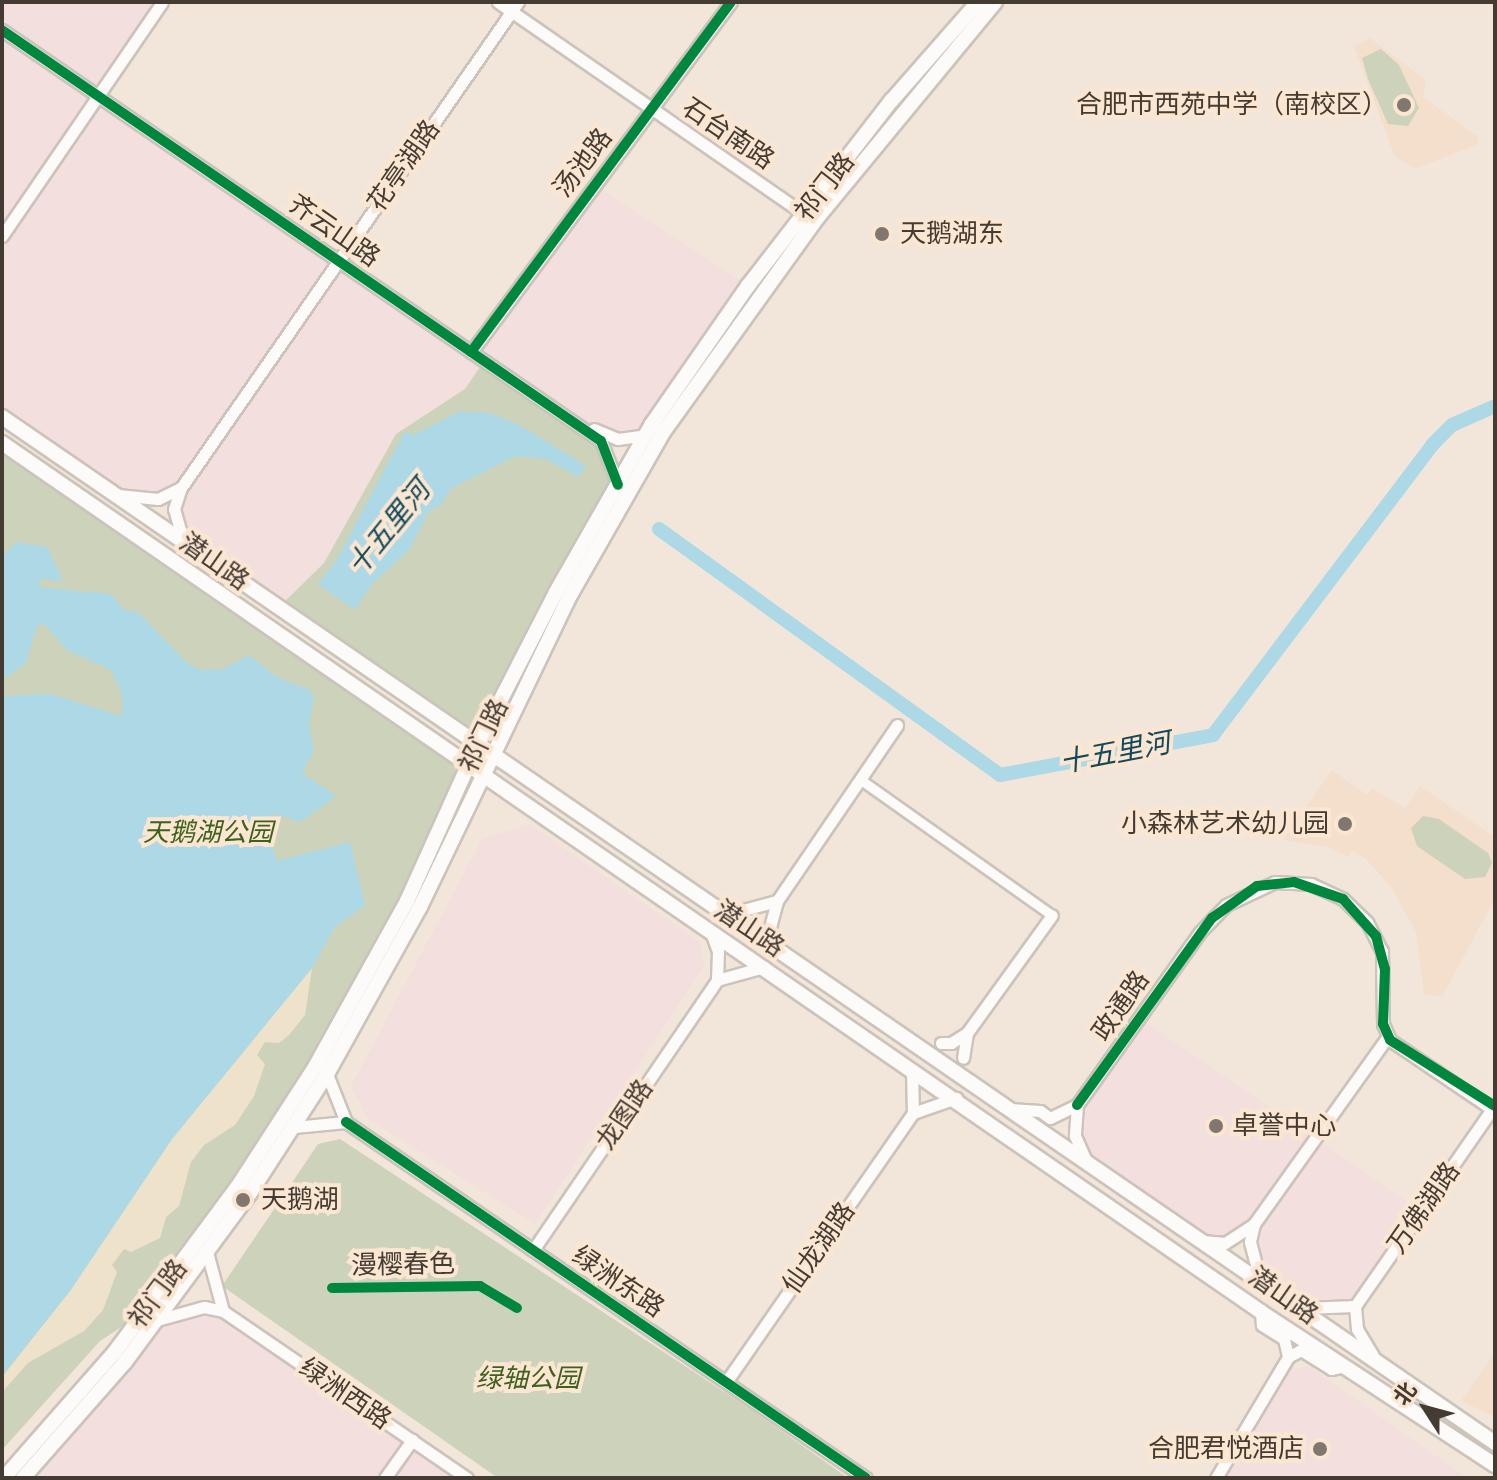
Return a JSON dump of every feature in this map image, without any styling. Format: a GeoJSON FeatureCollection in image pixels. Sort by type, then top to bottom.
{"type":"FeatureCollection","features":[{"type":"Feature","properties":{"kind":"main road","name":"祁门路"},"geometry":{"type":"LineString","coordinates":[[4,1478],[114,1353],[283,1119],[407,901],[478,744],[646,435],[812,214],[978,2]]}},
{"type":"Feature","properties":{"kind":"main road","name":"祁门路"},"geometry":{"type":"LineString","coordinates":[[23,1478],[157,1320],[294,1127],[327,1074],[420,907],[568,599],[664,431],[812,214],[995,2]]}},
{"type":"Feature","properties":{"kind":"main road","name":"潜山路"},"geometry":{"type":"LineString","coordinates":[[2,417],[1490,1437]]}},
{"type":"Feature","properties":{"kind":"main road","name":"潜山路"},"geometry":{"type":"LineString","coordinates":[[2,443],[709,927],[1261,1312],[1495,1465]]}},
{"type":"Feature","properties":{"kind":"main road"},"geometry":{"type":"LineString","coordinates":[[1472,1450],[1493,1478]]}},
{"type":"Feature","properties":{"kind":"street"},"geometry":{"type":"LineString","coordinates":[[2,236],[162,2]]}},
{"type":"Feature","properties":{"kind":"street","name":"石台南路"},"geometry":{"type":"LineString","coordinates":[[498,2],[514,5],[812,214]]}},
{"type":"Feature","properties":{"kind":"street","name":"汤池路"},"geometry":{"type":"LineString","coordinates":[[471,348],[725,2]]}},
{"type":"Feature","properties":{"kind":"street","name":"汤池路"},"geometry":{"type":"LineString","coordinates":[[652,104],[731,2]]}},
{"type":"Feature","properties":{"kind":"street","name":"花亭湖路"},"geometry":{"type":"LineString","coordinates":[[181,488],[514,5]]}},
{"type":"Feature","properties":{"kind":"street"},"geometry":{"type":"LineString","coordinates":[[2,23],[100,93]]}},
{"type":"Feature","properties":{"kind":"street","name":"齐云山路"},"geometry":{"type":"LineString","coordinates":[[2,30],[100,93],[601,441],[618,485]]}},
{"type":"Feature","properties":{"kind":"street"},"geometry":{"type":"LineString","coordinates":[[471,348],[599,433],[618,439],[646,435]]}},
{"type":"Feature","properties":{"kind":"street"},"geometry":{"type":"LineString","coordinates":[[115,494],[158,499],[181,488]]}},
{"type":"Feature","properties":{"kind":"street"},"geometry":{"type":"LineString","coordinates":[[181,488],[174,509],[183,541]]}},
{"type":"Feature","properties":{"kind":"street"},"geometry":{"type":"LineString","coordinates":[[775,946],[770,927],[777,901],[897,725]]}},
{"type":"Feature","properties":{"kind":"street"},"geometry":{"type":"LineString","coordinates":[[861,780],[1052,915],[967,1033],[963,1058]]}},
{"type":"Feature","properties":{"kind":"street","name":"政通路"},"geometry":{"type":"LineString","coordinates":[[1077,1105],[1200,932],[1226,905],[1257,886],[1294,882],[1329,890],[1357,910],[1382,951],[1388,1036]]}},
{"type":"Feature","properties":{"kind":"street"},"geometry":{"type":"LineString","coordinates":[[728,914],[777,901]]}},
{"type":"Feature","properties":{"kind":"street"},"geometry":{"type":"LineString","coordinates":[[709,927],[718,951],[717,980],[766,967]]}},
{"type":"Feature","properties":{"kind":"street","name":"龙图路"},"geometry":{"type":"LineString","coordinates":[[533,1250],[717,980]]}},
{"type":"Feature","properties":{"kind":"street"},"geometry":{"type":"LineString","coordinates":[[941,1043],[967,1033]]}},
{"type":"Feature","properties":{"kind":"street"},"geometry":{"type":"LineString","coordinates":[[1203,1241],[1225,1243],[1254,1224],[1388,1036],[1494,1108]]}},
{"type":"Feature","properties":{"kind":"street"},"geometry":{"type":"LineString","coordinates":[[912,1070],[913,1113],[956,1098]]}},
{"type":"Feature","properties":{"kind":"street"},"geometry":{"type":"LineString","coordinates":[[294,1127],[346,1122],[327,1074]]}},
{"type":"Feature","properties":{"kind":"street"},"geometry":{"type":"LineString","coordinates":[[1010,1109],[1040,1111],[1050,1118],[1077,1105],[1075,1136],[1087,1163]]}},
{"type":"Feature","properties":{"kind":"street","name":"万佛湖路"},"geometry":{"type":"LineString","coordinates":[[1355,1306],[1494,1108]]}},
{"type":"Feature","properties":{"kind":"street","name":"仙龙湖路"},"geometry":{"type":"LineString","coordinates":[[726,1382],[913,1113]]}},
{"type":"Feature","properties":{"kind":"street","name":"绿洲东路"},"geometry":{"type":"LineString","coordinates":[[346,1122],[866,1478]]}},
{"type":"Feature","properties":{"kind":"street"},"geometry":{"type":"LineString","coordinates":[[1254,1224],[1250,1242],[1260,1279]]}},
{"type":"Feature","properties":{"kind":"street"},"geometry":{"type":"LineString","coordinates":[[157,1320],[204,1307],[223,1311],[207,1252]]}},
{"type":"Feature","properties":{"kind":"street"},"geometry":{"type":"LineString","coordinates":[[1299,1307],[1315,1311],[1355,1306],[1357,1329],[1375,1360]]}},
{"type":"Feature","properties":{"kind":"street","name":"绿洲西路"},"geometry":{"type":"LineString","coordinates":[[223,1311],[467,1478]]}},
{"type":"Feature","properties":{"kind":"street"},"geometry":{"type":"LineString","coordinates":[[1261,1312],[1262,1325],[1284,1339],[1288,1357]]}},
{"type":"Feature","properties":{"kind":"street"},"geometry":{"type":"LineString","coordinates":[[1216,1478],[1288,1357],[1301,1350],[1331,1369],[1345,1366]]}},
{"type":"Feature","properties":{"kind":"street"},"geometry":{"type":"LineString","coordinates":[[385,1478],[412,1440]]}},
{"type":"Feature","properties":{"kind":"shaded area"},"geometry":{"type":"Polygon","coordinates":[[[2,2],[153,2],[96,87],[2,23],[2,2]]]}},
{"type":"Feature","properties":{"kind":"shaded area"},"geometry":{"type":"Polygon","coordinates":[[[2,30],[92,92],[2,225],[2,30]]]}},
{"type":"Feature","properties":{"kind":"shaded area","name":"合肥市西苑中学（南校区）"},"geometry":{"type":"Polygon","coordinates":[[[1370,38],[1426,80],[1423,97],[1477,136],[1479,144],[1414,169],[1394,155],[1354,46],[1370,38]]]}},
{"type":"Feature","properties":{"kind":"shaded area"},"geometry":{"type":"Polygon","coordinates":[[[98,96],[332,256],[172,490],[158,499],[127,497],[2,417],[2,236],[98,96]]]}},
{"type":"Feature","properties":{"kind":"shaded area"},"geometry":{"type":"Polygon","coordinates":[[[595,185],[748,286],[646,435],[599,433],[474,347],[595,185]]]}},
{"type":"Feature","properties":{"kind":"shaded area"},"geometry":{"type":"Polygon","coordinates":[[[339,261],[484,361],[465,389],[396,434],[324,563],[279,607],[183,541],[175,522],[181,488],[339,261]]]}},
{"type":"Feature","properties":{"kind":"shaded area"},"geometry":{"type":"Polygon","coordinates":[[[1332,770],[1367,795],[1372,788],[1405,808],[1420,786],[1495,837],[1495,898],[1442,997],[1424,994],[1416,932],[1391,887],[1366,859],[1353,851],[1348,857],[1328,847],[1283,840],[1332,770]]]}},
{"type":"Feature","properties":{"kind":"shaded area"},"geometry":{"type":"Polygon","coordinates":[[[529,824],[700,942],[704,966],[535,1224],[368,1119],[351,1086],[482,839],[529,824]]]}},
{"type":"Feature","properties":{"kind":"shaded area"},"geometry":{"type":"Polygon","coordinates":[[[1139,1018],[1421,1211],[1355,1306],[1315,1311],[1260,1279],[1254,1225],[1239,1237],[1203,1241],[1087,1163],[1075,1136],[1077,1105],[1139,1018]]]}},
{"type":"Feature","properties":{"kind":"shaded area"},"geometry":{"type":"Polygon","coordinates":[[[190,1309],[223,1311],[467,1478],[23,1478],[157,1320],[190,1309]]]}},
{"type":"Feature","properties":{"kind":"shaded area"},"geometry":{"type":"Polygon","coordinates":[[[1495,1352],[1495,1417],[1461,1401],[1495,1352]]]}},
{"type":"Feature","properties":{"kind":"shaded area"},"geometry":{"type":"Polygon","coordinates":[[[1309,1366],[1467,1478],[1224,1478],[1291,1369],[1309,1366]]]}},
{"type":"Feature","properties":{"kind":"green space"},"geometry":{"type":"Polygon","coordinates":[[[1381,49],[1399,65],[1419,108],[1408,126],[1388,124],[1368,79],[1362,58],[1381,49]]]}},
{"type":"Feature","properties":{"kind":"green space"},"geometry":{"type":"Polygon","coordinates":[[[484,361],[601,441],[618,485],[478,744],[279,607],[324,563],[396,434],[465,389],[484,361]]]}},
{"type":"Feature","properties":{"kind":"green space","name":"天鹅湖公园"},"geometry":{"type":"Polygon","coordinates":[[[2,443],[470,763],[310,1077],[146,1311],[100,1341],[2,1450],[2,443]]]}},
{"type":"Feature","properties":{"kind":"green space"},"geometry":{"type":"Polygon","coordinates":[[[1423,816],[1439,819],[1488,853],[1492,863],[1485,877],[1465,879],[1417,846],[1411,828],[1423,816]]]}},
{"type":"Feature","properties":{"kind":"green space","name":"绿轴公园"},"geometry":{"type":"Polygon","coordinates":[[[340,1139],[755,1412],[848,1478],[498,1478],[222,1286],[318,1144],[340,1139]]]}},
{"type":"Feature","properties":{"kind":"sand"},"geometry":{"type":"Polygon","coordinates":[[[312,968],[305,1015],[279,1043],[265,1042],[257,1055],[265,1064],[254,1096],[235,1125],[204,1145],[191,1162],[179,1206],[166,1217],[160,1238],[131,1252],[124,1249],[112,1265],[117,1272],[103,1310],[84,1331],[28,1363],[2,1392],[2,1377],[70,1291],[172,1139],[312,968]]]}},
{"type":"Feature","properties":{"kind":"water"},"geometry":{"type":"Polygon","coordinates":[[[460,411],[490,413],[523,427],[586,466],[578,477],[546,459],[516,456],[450,489],[442,504],[428,512],[409,550],[371,585],[355,610],[318,584],[337,559],[405,431],[413,435],[460,411]]]}},
{"type":"Feature","properties":{"kind":"water","name":"天鹅湖公园"},"geometry":{"type":"Polygon","coordinates":[[[16,542],[47,547],[63,581],[40,579],[39,587],[111,594],[123,609],[139,613],[187,663],[201,670],[223,669],[249,655],[277,677],[308,689],[314,696],[309,726],[314,750],[302,773],[336,796],[300,822],[277,814],[263,818],[277,861],[350,842],[365,905],[334,928],[312,968],[172,1139],[70,1291],[2,1376],[2,696],[50,694],[122,716],[122,694],[111,670],[67,650],[44,624],[37,626],[26,663],[2,680],[2,558],[16,542]]]}},
{"type":"Feature","properties":{"kind":"waterway","name":"十五里河"},"geometry":{"type":"LineString","coordinates":[[659,529],[1000,775],[1213,735],[1433,444],[1452,425],[1495,406]]}},
{"type":"Feature","properties":{"kind":"cycle path"},"geometry":{"type":"LineString","coordinates":[[471,352],[731,2]]}},
{"type":"Feature","properties":{"kind":"cycle path"},"geometry":{"type":"LineString","coordinates":[[2,30],[601,441],[618,485]]}},
{"type":"Feature","properties":{"kind":"cycle path"},"geometry":{"type":"LineString","coordinates":[[1077,1105],[1212,918],[1257,886],[1294,882],[1343,899],[1376,936],[1385,969],[1383,1024],[1390,1040],[1495,1106]]}},
{"type":"Feature","properties":{"kind":"cycle path"},"geometry":{"type":"LineString","coordinates":[[346,1122],[866,1478]]}},
{"type":"Feature","properties":{"kind":"cycle path","name":"漫樱春色"},"geometry":{"type":"LineString","coordinates":[[332,1288],[480,1286],[517,1308]]}},
{"type":"Feature","properties":{"kind":"place","name":"合肥市西苑中学（南校区）"},"geometry":{"type":"Point","coordinates":[1404,105]}},
{"type":"Feature","properties":{"kind":"place","name":"天鹅湖东"},"geometry":{"type":"Point","coordinates":[882,234]}},
{"type":"Feature","properties":{"kind":"place","name":"小森林艺术幼儿园"},"geometry":{"type":"Point","coordinates":[1345,824]}},
{"type":"Feature","properties":{"kind":"place","name":"卓誉中心"},"geometry":{"type":"Point","coordinates":[1216,1126]}},
{"type":"Feature","properties":{"kind":"place","name":"天鹅湖"},"geometry":{"type":"Point","coordinates":[243,1200]}},
{"type":"Feature","properties":{"kind":"place","name":"合肥君悦酒店"},"geometry":{"type":"Point","coordinates":[1320,1449]}}]}
